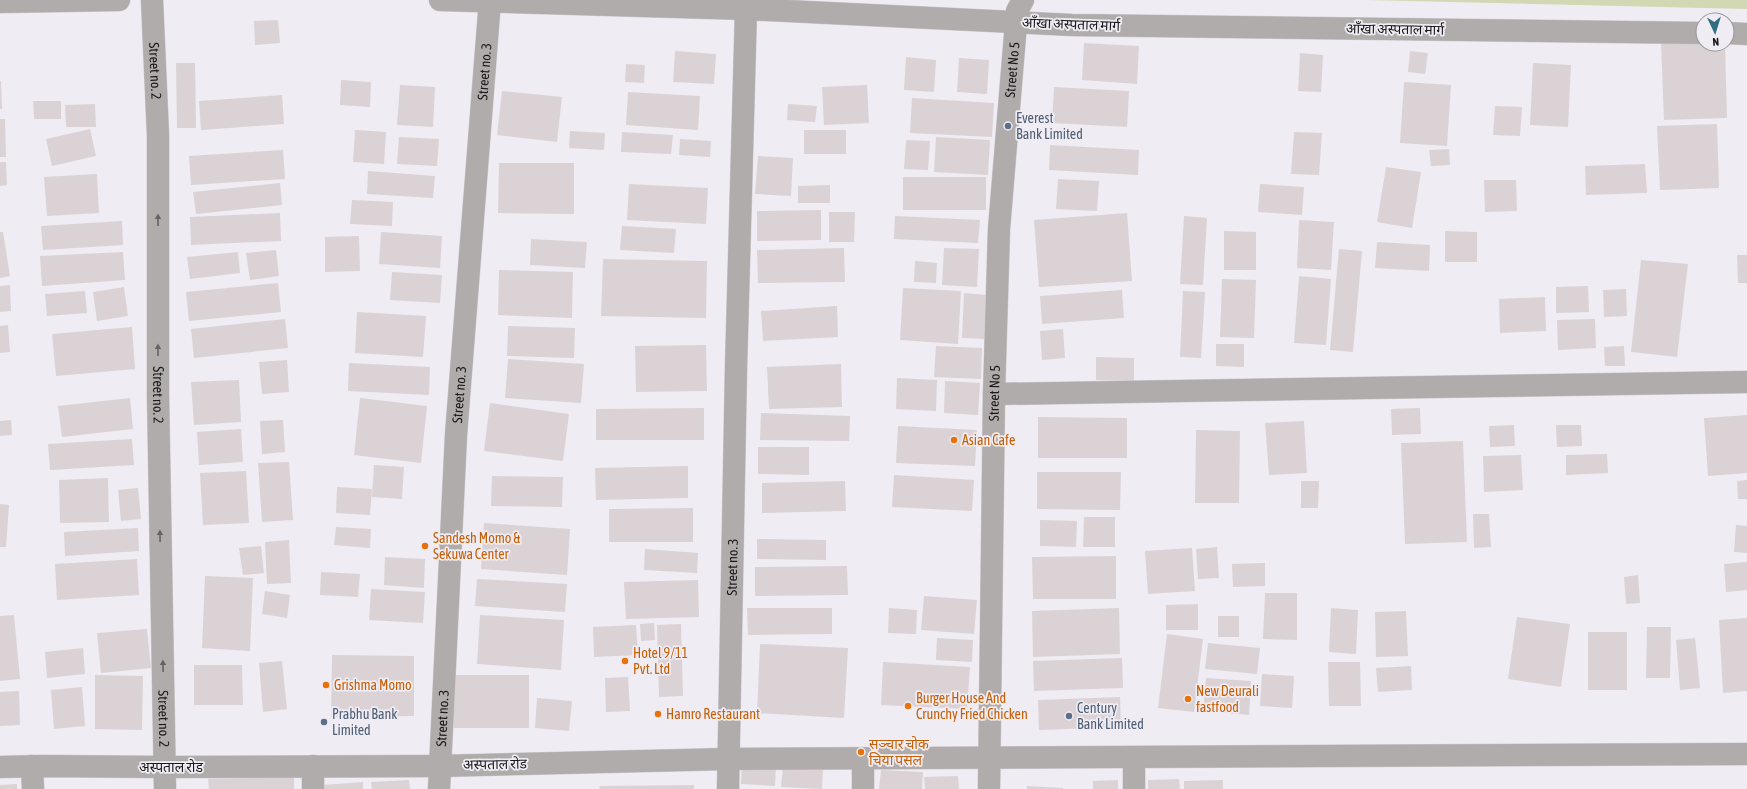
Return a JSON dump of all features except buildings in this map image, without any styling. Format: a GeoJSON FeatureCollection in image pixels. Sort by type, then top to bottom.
{"type":"FeatureCollection","features":[{"type":"Feature","properties":{"kind":"street"},"geometry":{"type":"LineString","coordinates":[[0,2],[119,0]]}},
{"type":"Feature","properties":{"kind":"street","name":"Street no. 2"},"geometry":{"type":"LineString","coordinates":[[152,0],[158,135],[158,394],[165,789]]}},
{"type":"Feature","properties":{"kind":"street","name":"आँखा अस्पताल मार्ग"},"geometry":{"type":"LineString","coordinates":[[440,0],[490,0],[746,9],[1072,25],[1695,33]]}},
{"type":"Feature","properties":{"kind":"street","name":"Street no. 3"},"geometry":{"type":"LineString","coordinates":[[439,789],[456,434],[490,0]]}},
{"type":"Feature","properties":{"kind":"street","name":"Street No 5"},"geometry":{"type":"LineString","coordinates":[[989,789],[994,394],[999,229],[1017,11],[1024,0]]}},
{"type":"Feature","properties":{"kind":"street","name":"Street no. 3"},"geometry":{"type":"LineString","coordinates":[[728,789],[736,384],[746,9]]}},
{"type":"Feature","properties":{"kind":"street"},"geometry":{"type":"LineString","coordinates":[[1735,33],[1747,34]]}},
{"type":"Feature","properties":{"kind":"street"},"geometry":{"type":"LineString","coordinates":[[994,394],[1747,382]]}},
{"type":"Feature","properties":{"kind":"street","name":"अस्पताल रोड"},"geometry":{"type":"LineString","coordinates":[[0,767],[439,766],[728,759],[989,759],[1747,754]]}},
{"type":"Feature","properties":{"kind":"street"},"geometry":{"type":"LineString","coordinates":[[1134,758],[1134,789]]}},
{"type":"Feature","properties":{"kind":"street"},"geometry":{"type":"LineString","coordinates":[[863,759],[863,789]]}},
{"type":"Feature","properties":{"kind":"street"},"geometry":{"type":"LineString","coordinates":[[32,766],[33,789]]}},
{"type":"Feature","properties":{"kind":"street"},"geometry":{"type":"LineString","coordinates":[[313,766],[313,789]]}},
{"type":"Feature","properties":{"kind":"green space"},"geometry":{"type":"Polygon","coordinates":[[[1366,0],[1747,0],[1747,9],[1366,0]]]}},
{"type":"Feature","properties":{"kind":"place","name":"Everest Bank Limited"},"geometry":{"type":"Point","coordinates":[1008,126]}},
{"type":"Feature","properties":{"kind":"place","name":"Asian Cafe"},"geometry":{"type":"Point","coordinates":[954,440]}},
{"type":"Feature","properties":{"kind":"place","name":"Sandesh Momo & Sekuwa Center"},"geometry":{"type":"Point","coordinates":[425,546]}},
{"type":"Feature","properties":{"kind":"place","name":"Hotel 9/11 Pvt. Ltd"},"geometry":{"type":"Point","coordinates":[625,661]}},
{"type":"Feature","properties":{"kind":"place","name":"Grishma Momo"},"geometry":{"type":"Point","coordinates":[326,685]}},
{"type":"Feature","properties":{"kind":"place","name":"New Deurali fastfood"},"geometry":{"type":"Point","coordinates":[1188,699]}},
{"type":"Feature","properties":{"kind":"place","name":"Burger House And Crunchy Fried Chicken"},"geometry":{"type":"Point","coordinates":[908,706]}},
{"type":"Feature","properties":{"kind":"place","name":"Hamro Restaurant"},"geometry":{"type":"Point","coordinates":[658,714]}},
{"type":"Feature","properties":{"kind":"place","name":"Century Bank Limited"},"geometry":{"type":"Point","coordinates":[1069,716]}},
{"type":"Feature","properties":{"kind":"place","name":"Prabhu Bank Limited"},"geometry":{"type":"Point","coordinates":[324,722]}},
{"type":"Feature","properties":{"kind":"place","name":"सञ्चार चोक चिया पसल"},"geometry":{"type":"Point","coordinates":[861,752]}}]}
